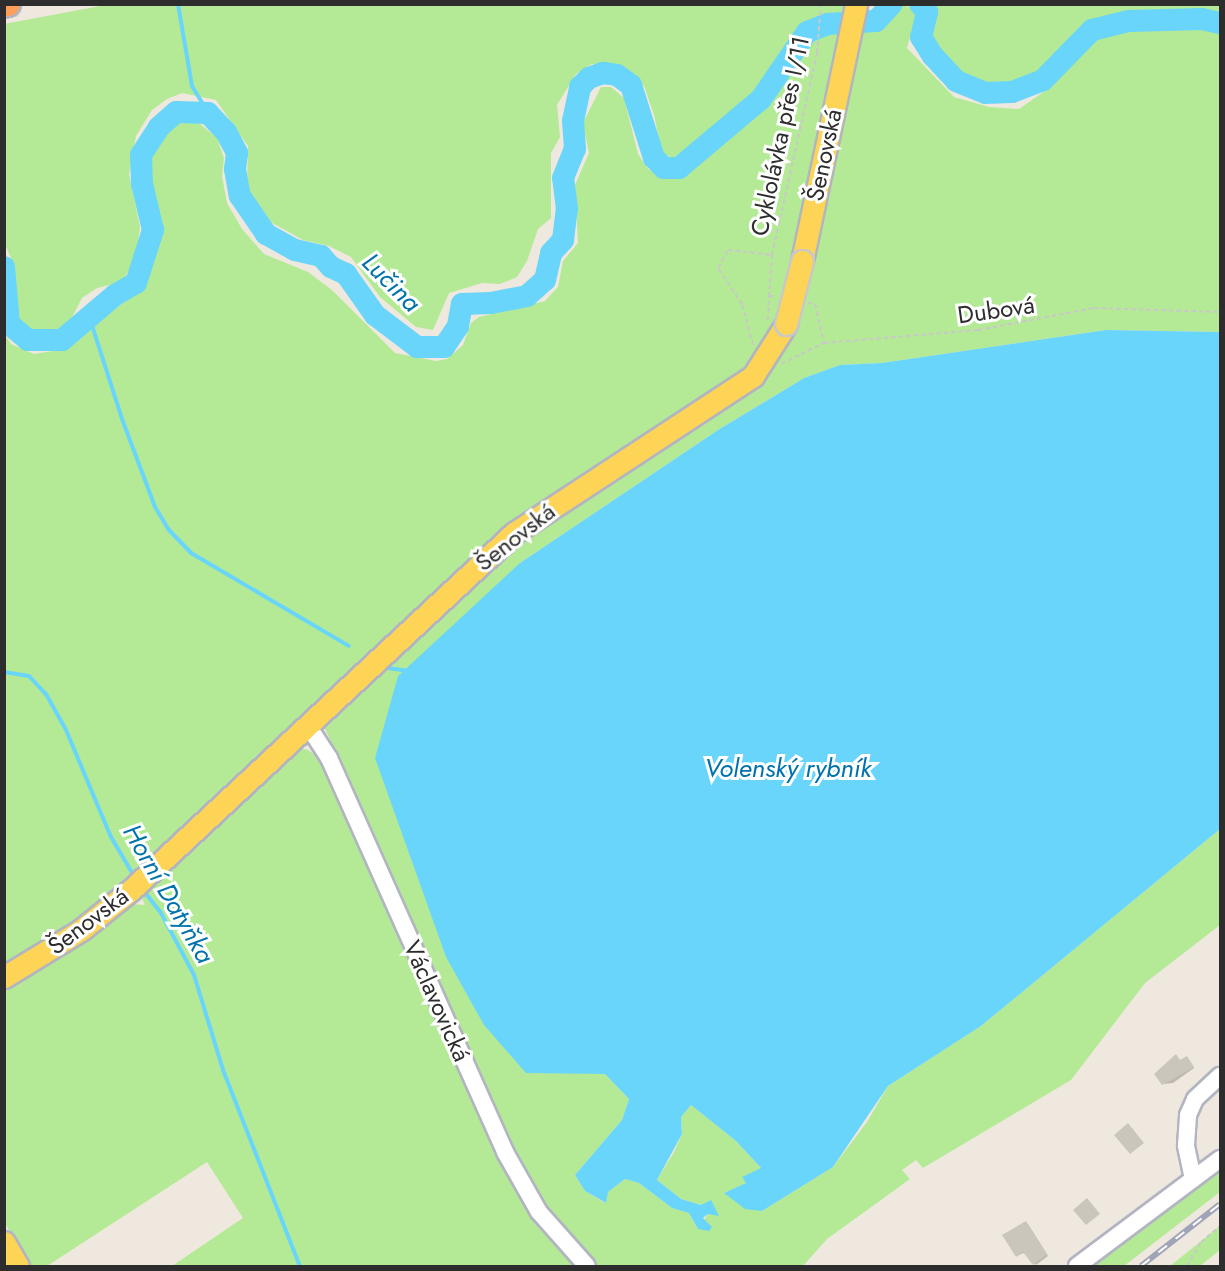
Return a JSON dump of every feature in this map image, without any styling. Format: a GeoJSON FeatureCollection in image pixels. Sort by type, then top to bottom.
{"type":"FeatureCollection","features":[{"type":"Feature","properties":{"kind":"main road","name":"Šenovská"},"geometry":{"type":"LineString","coordinates":[[4,977],[81,930],[132,889],[514,533],[753,376],[786,324],[802,261],[856,4]]}},
{"type":"Feature","properties":{"kind":"main road"},"geometry":{"type":"LineString","coordinates":[[4,1242],[18,1266]]}},
{"type":"Feature","properties":{"kind":"street","name":"Václavovická"},"geometry":{"type":"LineString","coordinates":[[307,724],[329,758],[505,1152],[539,1212],[587,1266]]}},
{"type":"Feature","properties":{"kind":"street"},"geometry":{"type":"LineString","coordinates":[[1192,1179],[1186,1145],[1188,1115],[1195,1099],[1221,1076]]}},
{"type":"Feature","properties":{"kind":"street"},"geometry":{"type":"LineString","coordinates":[[1077,1266],[1221,1159]]}},
{"type":"Feature","properties":{"kind":"path","name":"Cyklolávka přes I/11"},"geometry":{"type":"LineString","coordinates":[[750,354],[754,349],[742,304],[718,268],[728,250],[772,255],[818,53],[821,4]]}},
{"type":"Feature","properties":{"kind":"path","name":"Dubová"},"geometry":{"type":"LineString","coordinates":[[779,365],[824,343],[978,330],[1094,308],[1221,312]]}},
{"type":"Feature","properties":{"kind":"path"},"geometry":{"type":"LineString","coordinates":[[1187,1266],[1201,1242],[1221,1226]]}},
{"type":"Feature","properties":{"kind":"green space"},"geometry":{"type":"Polygon","coordinates":[[[111,4],[848,5],[782,315],[751,365],[551,498],[123,885],[72,925],[5,966],[5,335],[11,344],[34,354],[65,349],[143,287],[162,228],[149,171],[152,154],[168,129],[176,122],[199,123],[217,138],[224,158],[222,176],[227,203],[242,229],[264,254],[308,272],[332,290],[395,353],[436,361],[447,359],[463,345],[471,323],[479,317],[545,301],[558,287],[563,261],[578,243],[575,185],[589,153],[583,123],[601,87],[611,87],[624,98],[638,154],[648,169],[663,177],[672,177],[684,173],[723,141],[764,101],[810,34],[825,28],[826,22],[804,31],[769,84],[686,151],[672,158],[662,153],[654,115],[644,86],[635,77],[619,68],[592,64],[576,74],[557,105],[560,137],[551,153],[551,218],[538,229],[527,261],[517,277],[500,284],[482,283],[449,293],[433,330],[416,327],[380,297],[351,257],[329,246],[303,240],[265,219],[247,192],[248,146],[216,100],[182,93],[167,99],[152,110],[136,136],[129,174],[140,227],[136,258],[122,282],[97,288],[82,298],[70,321],[56,333],[33,334],[17,319],[13,263],[5,244],[4,24],[111,4]]]}},
{"type":"Feature","properties":{"kind":"green space"},"geometry":{"type":"Polygon","coordinates":[[[902,5],[913,8],[916,15],[907,48],[954,97],[989,107],[1019,109],[1052,86],[1071,62],[1099,37],[1127,30],[1194,30],[1196,14],[1139,12],[1100,22],[1061,53],[1040,76],[1011,86],[986,86],[964,78],[936,44],[930,31],[934,12],[928,5],[1220,5],[1220,332],[1106,330],[882,363],[840,365],[804,378],[718,430],[520,563],[579,1072],[605,1074],[629,1099],[622,1120],[575,1175],[585,1191],[605,1203],[608,1192],[625,1179],[639,1183],[672,1208],[689,1213],[698,1229],[708,1214],[718,1215],[701,1205],[681,1199],[657,1180],[682,1134],[681,1117],[691,1105],[736,1141],[761,1168],[743,1177],[747,1183],[724,1193],[762,1211],[833,1167],[867,1122],[888,1086],[981,1026],[1220,829],[1220,925],[1145,983],[1071,1080],[923,1168],[916,1160],[902,1170],[910,1179],[827,1239],[803,1266],[594,1266],[540,1203],[513,1155],[323,724],[480,571],[790,336],[800,311],[860,30],[882,27],[902,5]]]}},
{"type":"Feature","properties":{"kind":"green space"},"geometry":{"type":"Polygon","coordinates":[[[295,747],[308,750],[319,758],[327,774],[513,1187],[535,1219],[578,1266],[172,1266],[243,1218],[207,1162],[47,1266],[28,1266],[5,1223],[5,988],[65,956],[132,904],[145,905],[141,896],[295,747]]]}},
{"type":"Feature","properties":{"kind":"green space"},"geometry":{"type":"Polygon","coordinates":[[[1220,1165],[1220,1192],[1124,1266],[1088,1266],[1220,1165]]]}},
{"type":"Feature","properties":{"kind":"green space"},"geometry":{"type":"Polygon","coordinates":[[[1220,1226],[1220,1250],[1200,1266],[1170,1266],[1220,1226]]]}},
{"type":"Feature","properties":{"kind":"water","name":"Volenský rybník"},"geometry":{"type":"Polygon","coordinates":[[[1106,330],[1220,332],[1220,829],[981,1026],[888,1086],[833,1167],[762,1211],[745,1209],[724,1193],[746,1183],[742,1177],[761,1168],[736,1141],[691,1105],[681,1117],[682,1134],[657,1180],[681,1199],[701,1205],[711,1200],[719,1216],[708,1214],[703,1218],[712,1227],[709,1231],[698,1229],[689,1213],[672,1208],[639,1183],[625,1179],[608,1192],[606,1203],[585,1191],[575,1175],[622,1120],[629,1099],[605,1074],[526,1073],[484,1025],[446,957],[375,758],[398,676],[520,563],[718,430],[804,378],[840,365],[882,363],[1106,330]]]}},
{"type":"Feature","properties":{"kind":"building"},"geometry":{"type":"Polygon","coordinates":[[[1176,1054],[1180,1060],[1187,1056],[1194,1067],[1162,1085],[1154,1074],[1176,1054]]]}},
{"type":"Feature","properties":{"kind":"building"},"geometry":{"type":"Polygon","coordinates":[[[1128,1123],[1144,1143],[1130,1154],[1114,1135],[1128,1123]]]}},
{"type":"Feature","properties":{"kind":"building"},"geometry":{"type":"Polygon","coordinates":[[[1087,1198],[1100,1214],[1086,1225],[1073,1210],[1087,1198]]]}},
{"type":"Feature","properties":{"kind":"building"},"geometry":{"type":"Polygon","coordinates":[[[1026,1221],[1047,1254],[1033,1265],[1023,1252],[1016,1257],[1002,1235],[1026,1221]]]}},
{"type":"Feature","properties":{"kind":"waterway"},"geometry":{"type":"LineString","coordinates":[[178,4],[192,86],[208,113]]}},
{"type":"Feature","properties":{"kind":"waterway","name":"Lučina"},"geometry":{"type":"LineString","coordinates":[[4,267],[9,324],[28,340],[62,340],[115,295],[136,283],[153,230],[142,184],[141,155],[159,127],[176,112],[208,113],[226,132],[237,153],[235,169],[240,196],[266,234],[295,250],[321,256],[331,267],[346,274],[375,315],[417,347],[444,347],[458,326],[462,304],[491,303],[527,296],[545,280],[551,253],[563,240],[567,209],[563,178],[575,149],[573,121],[580,87],[589,78],[603,73],[617,75],[631,85],[654,158],[664,168],[679,168],[761,99],[807,32],[828,24],[876,21],[892,4]]}},
{"type":"Feature","properties":{"kind":"waterway","name":"Lučina"},"geometry":{"type":"LineString","coordinates":[[920,4],[927,12],[921,37],[933,56],[956,81],[985,93],[1012,92],[1043,80],[1092,30],[1129,21],[1202,19],[1220,23]]}},
{"type":"Feature","properties":{"kind":"waterway"},"geometry":{"type":"LineString","coordinates":[[89,316],[122,419],[155,507],[168,529],[191,553],[349,646]]}},
{"type":"Feature","properties":{"kind":"waterway"},"geometry":{"type":"LineString","coordinates":[[388,668],[409,671]]}},
{"type":"Feature","properties":{"kind":"waterway","name":"Horní Datyňka"},"geometry":{"type":"LineString","coordinates":[[4,672],[29,676],[46,694],[66,730],[111,837],[134,876]]}},
{"type":"Feature","properties":{"kind":"waterway","name":"Horní Datyňka"},"geometry":{"type":"LineString","coordinates":[[143,890],[161,913],[194,975],[223,1070],[300,1266]]}},
{"type":"Feature","properties":{"kind":"railway"},"geometry":{"type":"LineString","coordinates":[[1141,1266],[1220,1204]]}}]}
